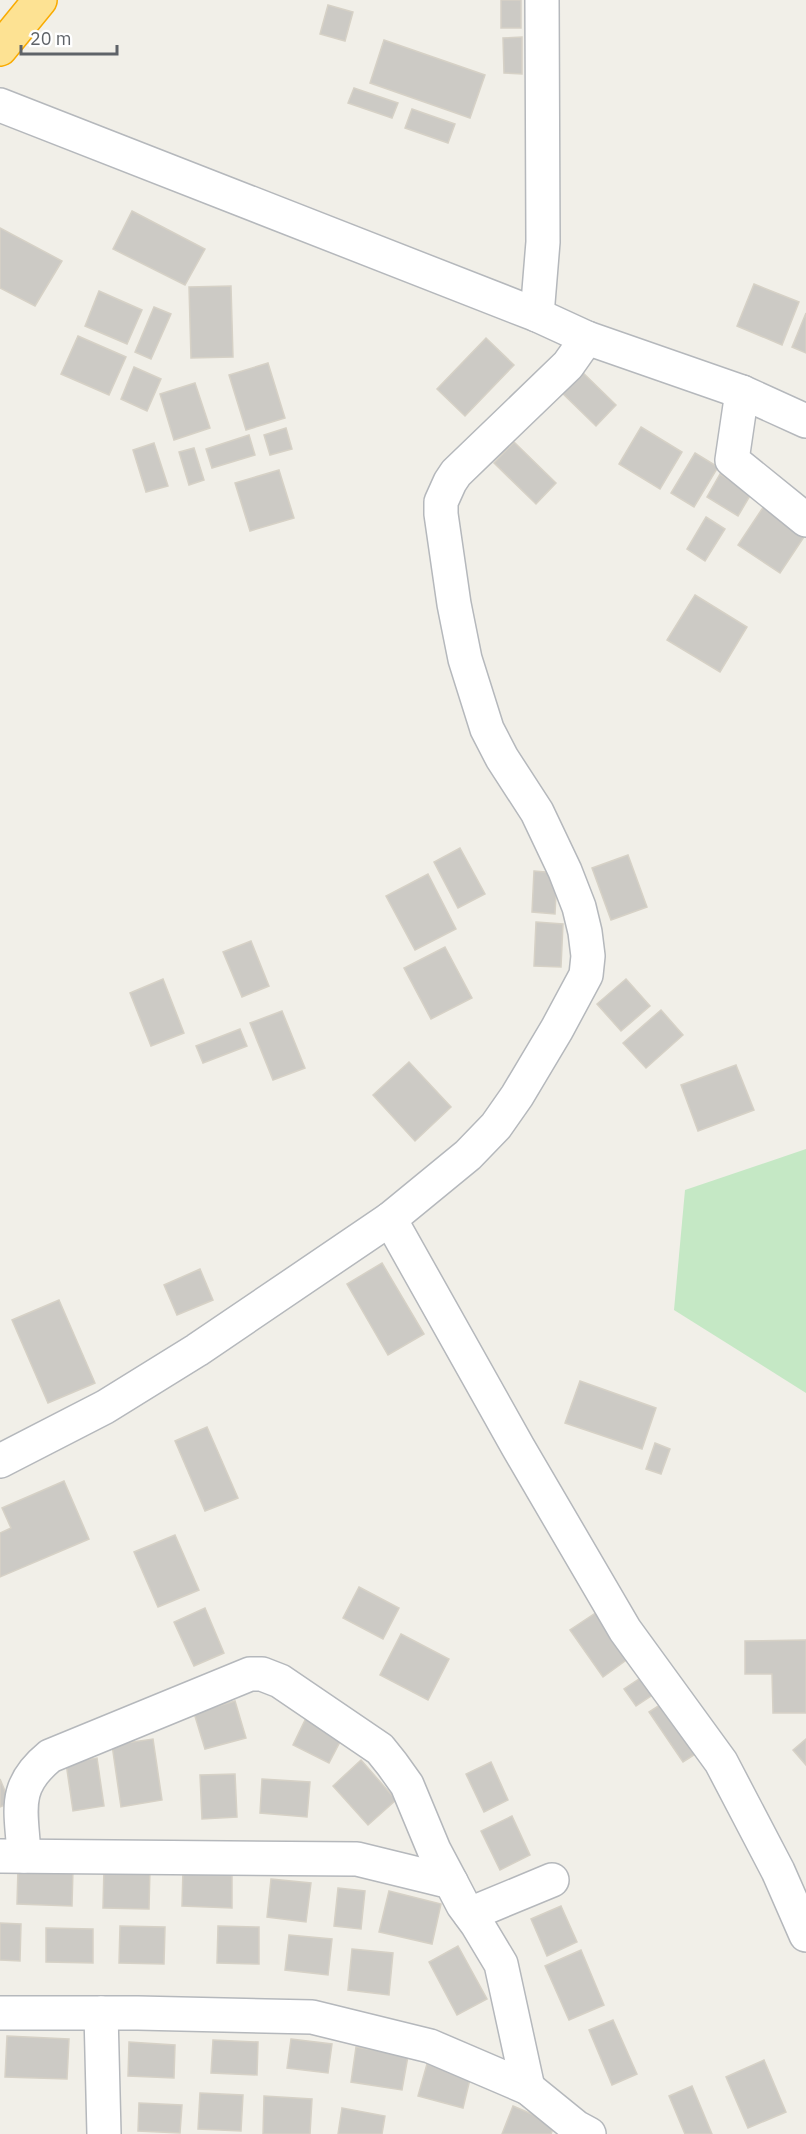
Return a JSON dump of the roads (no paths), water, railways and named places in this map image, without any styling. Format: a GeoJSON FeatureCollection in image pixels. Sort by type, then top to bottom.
{"type":"FeatureCollection","features":[{"type":"Feature","properties":{"kind":"highway"},"geometry":{"type":"LineString","coordinates":[[0,49],[40,0]]}},
{"type":"Feature","properties":{"kind":"street"},"geometry":{"type":"LineString","coordinates":[[537,315],[543,242],[542,0]]}},
{"type":"Feature","properties":{"kind":"street"},"geometry":{"type":"LineString","coordinates":[[0,105],[537,315],[587,338],[742,392],[806,421]]}},
{"type":"Feature","properties":{"kind":"street"},"geometry":{"type":"LineString","coordinates":[[0,1461],[122,1396],[263,1307],[390,1219],[468,1155],[496,1126],[534,1068],[586,975],[588,956],[585,932],[579,907],[565,871],[537,812],[487,729],[476,697],[465,659],[454,604],[441,502],[456,473],[568,365],[587,338]]}},
{"type":"Feature","properties":{"kind":"street"},"geometry":{"type":"LineString","coordinates":[[742,392],[732,460],[806,520]]}},
{"type":"Feature","properties":{"kind":"street"},"geometry":{"type":"LineString","coordinates":[[390,1219],[518,1447],[626,1630],[721,1762],[778,1870],[806,1935]]}},
{"type":"Feature","properties":{"kind":"street"},"geometry":{"type":"LineString","coordinates":[[451,1882],[357,1859],[12,1856],[25,1782],[50,1756],[250,1674],[262,1674],[280,1681],[380,1749],[407,1785],[434,1850],[501,1964],[528,2088]]}},
{"type":"Feature","properties":{"kind":"street"},"geometry":{"type":"LineString","coordinates":[[470,1914],[552,1880]]}},
{"type":"Feature","properties":{"kind":"street"},"geometry":{"type":"LineString","coordinates":[[0,2013],[312,2017],[430,2046],[528,2088],[576,2127],[589,2134]]}},
{"type":"Feature","properties":{"kind":"street"},"geometry":{"type":"LineString","coordinates":[[101,2013],[104,2134]]}}]}
